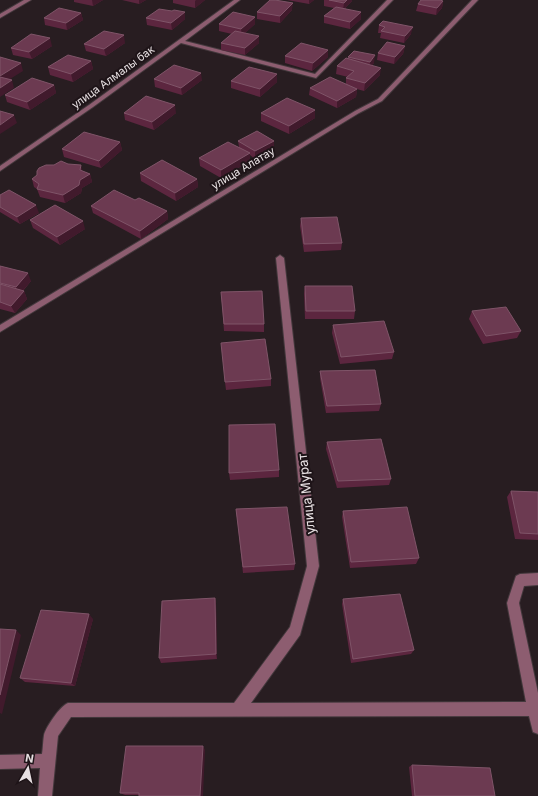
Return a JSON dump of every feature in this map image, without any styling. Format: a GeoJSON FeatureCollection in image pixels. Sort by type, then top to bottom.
{"type":"FeatureCollection","features":[{"type":"Feature","properties":{"kind":"street"},"geometry":{"type":"LineString","coordinates":[[0,16],[28,0]]}},
{"type":"Feature","properties":{"kind":"street","name":"улица Алмалы бак"},"geometry":{"type":"LineString","coordinates":[[0,168],[237,0]]}},
{"type":"Feature","properties":{"kind":"street"},"geometry":{"type":"LineString","coordinates":[[180,41],[316,76],[390,0]]}},
{"type":"Feature","properties":{"kind":"street","name":"улица Алатау"},"geometry":{"type":"LineString","coordinates":[[0,329],[357,112],[380,100],[475,0]]}},
{"type":"Feature","properties":{"kind":"street","name":"улица Мурат"},"geometry":{"type":"LineString","coordinates":[[237,710],[295,630],[313,566],[280,258]]}},
{"type":"Feature","properties":{"kind":"street"},"geometry":{"type":"LineString","coordinates":[[538,579],[520,580],[513,603],[538,727]]}},
{"type":"Feature","properties":{"kind":"street"},"geometry":{"type":"LineString","coordinates":[[45,796],[51,734],[68,710],[534,709]]}},
{"type":"Feature","properties":{"kind":"street"},"geometry":{"type":"LineString","coordinates":[[0,762],[48,761]]}},
{"type":"Feature","properties":{"kind":"building"},"geometry":{"type":"Polygon","coordinates":[[[270,0],[293,3],[280,16],[257,12],[270,0]]]}},
{"type":"Feature","properties":{"kind":"building"},"geometry":{"type":"Polygon","coordinates":[[[329,0],[347,0],[344,3],[329,0]]]}},
{"type":"Feature","properties":{"kind":"building"},"geometry":{"type":"Polygon","coordinates":[[[421,0],[443,1],[437,8],[418,4],[421,0]]]}},
{"type":"Feature","properties":{"kind":"building"},"geometry":{"type":"Polygon","coordinates":[[[336,7],[361,12],[350,22],[324,16],[336,7]]]}},
{"type":"Feature","properties":{"kind":"building"},"geometry":{"type":"Polygon","coordinates":[[[59,8],[81,13],[66,23],[44,18],[59,8]]]}},
{"type":"Feature","properties":{"kind":"building"},"geometry":{"type":"Polygon","coordinates":[[[159,9],[185,12],[171,23],[146,18],[159,9]]]}},
{"type":"Feature","properties":{"kind":"building"},"geometry":{"type":"Polygon","coordinates":[[[233,12],[255,17],[241,29],[219,24],[233,12]]]}},
{"type":"Feature","properties":{"kind":"building"},"geometry":{"type":"Polygon","coordinates":[[[383,21],[413,27],[405,36],[381,31],[385,27],[379,25],[383,21]]]}},
{"type":"Feature","properties":{"kind":"building"},"geometry":{"type":"Polygon","coordinates":[[[104,31],[124,35],[104,49],[84,44],[104,31]]]}},
{"type":"Feature","properties":{"kind":"building"},"geometry":{"type":"Polygon","coordinates":[[[235,31],[259,36],[245,48],[221,43],[235,31]]]}},
{"type":"Feature","properties":{"kind":"building"},"geometry":{"type":"Polygon","coordinates":[[[31,34],[50,38],[29,52],[11,48],[31,34]]]}},
{"type":"Feature","properties":{"kind":"building"},"geometry":{"type":"Polygon","coordinates":[[[387,42],[405,46],[395,57],[378,53],[387,42]]]}},
{"type":"Feature","properties":{"kind":"building"},"geometry":{"type":"Polygon","coordinates":[[[301,43],[328,50],[313,63],[285,56],[301,43]]]}},
{"type":"Feature","properties":{"kind":"building"},"geometry":{"type":"Polygon","coordinates":[[[354,51],[375,55],[370,62],[348,57],[354,51]]]}},
{"type":"Feature","properties":{"kind":"building"},"geometry":{"type":"Polygon","coordinates":[[[68,55],[91,61],[71,74],[48,67],[68,55]]]}},
{"type":"Feature","properties":{"kind":"building"},"geometry":{"type":"Polygon","coordinates":[[[0,57],[21,63],[0,76],[0,57]]]}},
{"type":"Feature","properties":{"kind":"building"},"geometry":{"type":"Polygon","coordinates":[[[346,58],[381,68],[365,83],[346,78],[354,71],[337,66],[346,58]]]}},
{"type":"Feature","properties":{"kind":"building"},"geometry":{"type":"Polygon","coordinates":[[[174,65],[201,73],[181,88],[154,79],[174,65]]]}},
{"type":"Feature","properties":{"kind":"building"},"geometry":{"type":"Polygon","coordinates":[[[249,67],[277,74],[260,89],[231,81],[249,67]]]}},
{"type":"Feature","properties":{"kind":"building"},"geometry":{"type":"Polygon","coordinates":[[[0,77],[12,80],[0,88],[0,77]]]}},
{"type":"Feature","properties":{"kind":"building"},"geometry":{"type":"Polygon","coordinates":[[[330,77],[357,89],[337,101],[310,88],[330,77]]]}},
{"type":"Feature","properties":{"kind":"building"},"geometry":{"type":"Polygon","coordinates":[[[32,78],[54,85],[27,102],[5,95],[32,78]]]}},
{"type":"Feature","properties":{"kind":"building"},"geometry":{"type":"Polygon","coordinates":[[[146,96],[175,105],[152,122],[124,113],[146,96]]]}},
{"type":"Feature","properties":{"kind":"building"},"geometry":{"type":"Polygon","coordinates":[[[287,98],[315,110],[289,126],[261,113],[287,98]]]}},
{"type":"Feature","properties":{"kind":"building"},"geometry":{"type":"Polygon","coordinates":[[[0,111],[14,115],[0,125],[0,111]]]}},
{"type":"Feature","properties":{"kind":"building"},"geometry":{"type":"Polygon","coordinates":[[[257,131],[274,141],[255,151],[238,141],[257,131]]]}},
{"type":"Feature","properties":{"kind":"building"},"geometry":{"type":"Polygon","coordinates":[[[84,132],[120,142],[99,161],[62,149],[84,132]]]}},
{"type":"Feature","properties":{"kind":"building"},"geometry":{"type":"Polygon","coordinates":[[[228,142],[250,153],[221,170],[199,158],[228,142]]]}},
{"type":"Feature","properties":{"kind":"building"},"geometry":{"type":"Polygon","coordinates":[[[162,160],[197,179],[175,193],[140,173],[162,160]]]}},
{"type":"Feature","properties":{"kind":"building"},"geometry":{"type":"Polygon","coordinates":[[[61,161],[68,164],[81,165],[80,170],[90,174],[80,180],[79,185],[63,195],[37,189],[39,184],[32,179],[37,175],[39,168],[46,165],[54,165],[61,161]]]}},
{"type":"Feature","properties":{"kind":"building"},"geometry":{"type":"Polygon","coordinates":[[[9,190],[36,205],[17,217],[0,207],[0,195],[9,190]]]}},
{"type":"Feature","properties":{"kind":"building"},"geometry":{"type":"Polygon","coordinates":[[[114,190],[135,200],[139,198],[167,211],[140,231],[91,206],[114,190]]]}},
{"type":"Feature","properties":{"kind":"building"},"geometry":{"type":"Polygon","coordinates":[[[55,205],[83,221],[57,237],[30,220],[55,205]]]}},
{"type":"Feature","properties":{"kind":"building"},"geometry":{"type":"Polygon","coordinates":[[[337,217],[342,243],[304,244],[301,218],[337,217]]]}},
{"type":"Feature","properties":{"kind":"building"},"geometry":{"type":"Polygon","coordinates":[[[0,266],[28,273],[16,287],[0,283],[0,266]]]}},
{"type":"Feature","properties":{"kind":"building"},"geometry":{"type":"Polygon","coordinates":[[[0,284],[24,291],[11,306],[0,302],[0,284]]]}},
{"type":"Feature","properties":{"kind":"building"},"geometry":{"type":"Polygon","coordinates":[[[305,286],[352,286],[355,311],[306,311],[305,286]]]}},
{"type":"Feature","properties":{"kind":"building"},"geometry":{"type":"Polygon","coordinates":[[[262,291],[264,324],[224,324],[221,292],[262,291]]]}},
{"type":"Feature","properties":{"kind":"building"},"geometry":{"type":"Polygon","coordinates":[[[506,307],[521,331],[486,336],[472,311],[506,307]]]}},
{"type":"Feature","properties":{"kind":"building"},"geometry":{"type":"Polygon","coordinates":[[[384,321],[394,352],[341,357],[333,325],[384,321]]]}},
{"type":"Feature","properties":{"kind":"building"},"geometry":{"type":"Polygon","coordinates":[[[265,339],[271,379],[225,382],[221,343],[265,339]]]}},
{"type":"Feature","properties":{"kind":"building"},"geometry":{"type":"Polygon","coordinates":[[[375,370],[381,404],[327,406],[320,371],[375,370]]]}},
{"type":"Feature","properties":{"kind":"building"},"geometry":{"type":"Polygon","coordinates":[[[275,424],[279,470],[229,473],[229,425],[275,424]]]}},
{"type":"Feature","properties":{"kind":"building"},"geometry":{"type":"Polygon","coordinates":[[[381,439],[391,479],[338,481],[327,442],[381,439]]]}},
{"type":"Feature","properties":{"kind":"building"},"geometry":{"type":"Polygon","coordinates":[[[511,491],[538,492],[538,534],[520,533],[511,491]]]}},
{"type":"Feature","properties":{"kind":"building"},"geometry":{"type":"Polygon","coordinates":[[[287,507],[295,564],[243,567],[236,509],[287,507]]]}},
{"type":"Feature","properties":{"kind":"building"},"geometry":{"type":"Polygon","coordinates":[[[407,507],[419,558],[351,562],[343,511],[407,507]]]}},
{"type":"Feature","properties":{"kind":"building"},"geometry":{"type":"Polygon","coordinates":[[[400,594],[414,650],[353,659],[343,599],[400,594]]]}},
{"type":"Feature","properties":{"kind":"building"},"geometry":{"type":"Polygon","coordinates":[[[215,598],[216,654],[159,658],[162,601],[215,598]]]}},
{"type":"Feature","properties":{"kind":"building"},"geometry":{"type":"Polygon","coordinates":[[[41,610],[89,614],[71,683],[20,678],[41,610]]]}},
{"type":"Feature","properties":{"kind":"building"},"geometry":{"type":"Polygon","coordinates":[[[0,629],[16,630],[0,695],[0,629]]]}},
{"type":"Feature","properties":{"kind":"building"},"geometry":{"type":"Polygon","coordinates":[[[126,746],[203,746],[200,796],[139,796],[139,793],[120,793],[126,746]]]}},
{"type":"Feature","properties":{"kind":"building"},"geometry":{"type":"Polygon","coordinates":[[[412,765],[490,768],[495,796],[415,796],[412,765]]]}}]}
